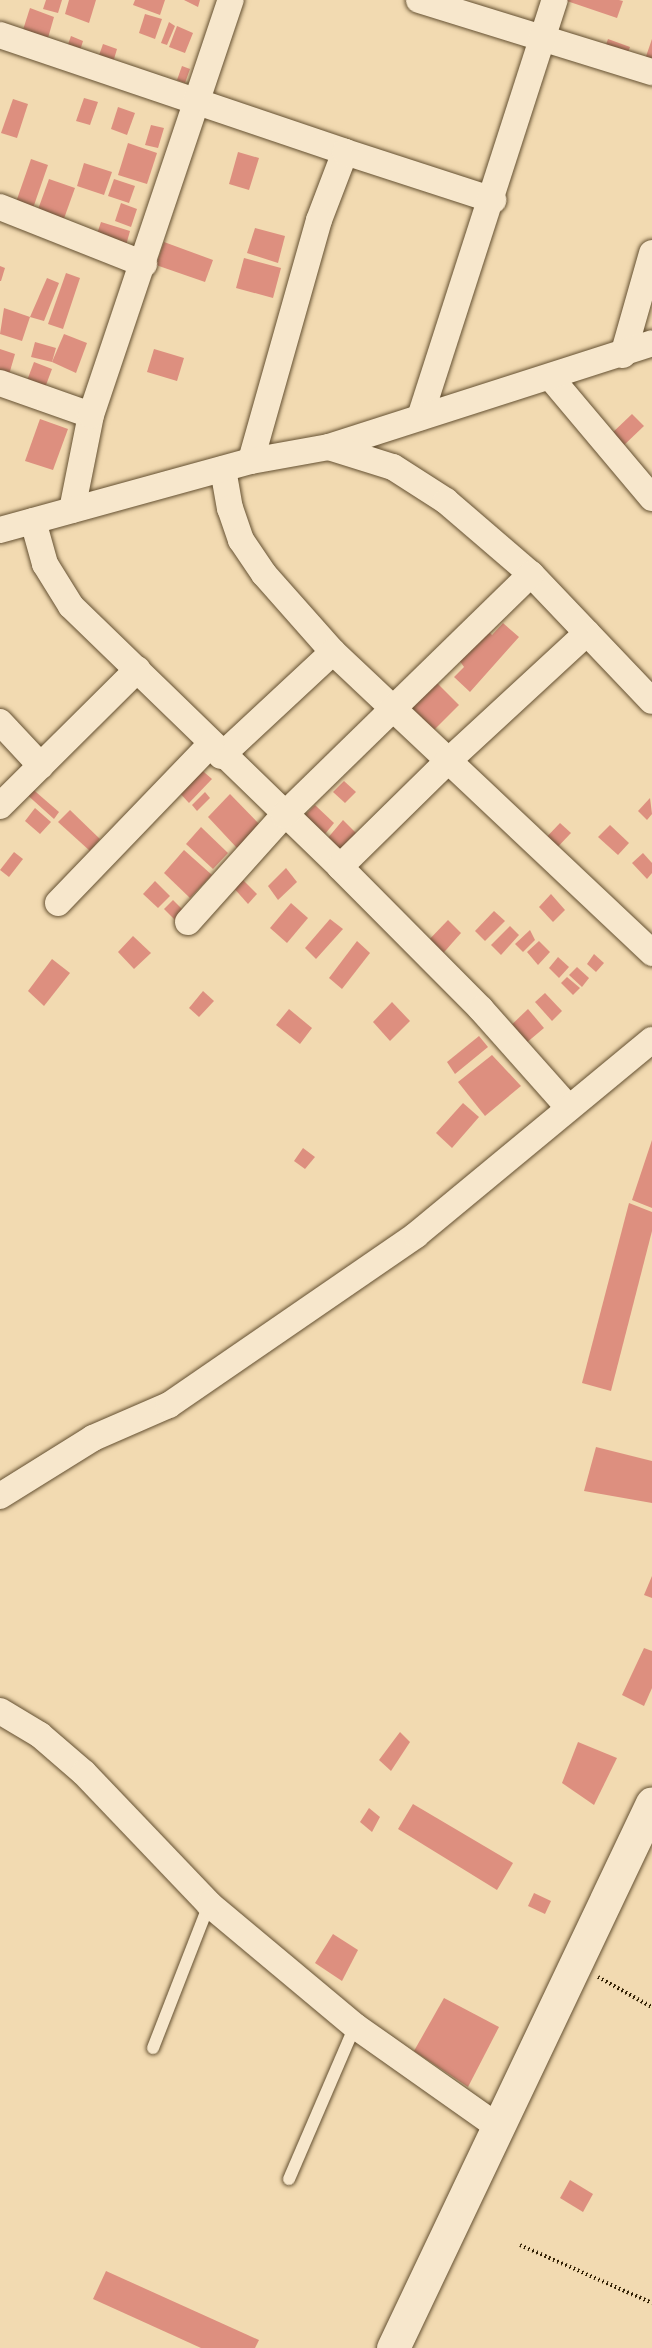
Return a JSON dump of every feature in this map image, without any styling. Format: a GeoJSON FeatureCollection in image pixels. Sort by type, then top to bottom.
{"type":"FeatureCollection","features":[{"type":"Feature","properties":{"kind":"main road"},"geometry":{"type":"LineString","coordinates":[[393,2348],[652,1803]]}},
{"type":"Feature","properties":{"kind":"street"},"geometry":{"type":"LineString","coordinates":[[72,510],[91,415],[198,104],[231,0]]}},
{"type":"Feature","properties":{"kind":"street"},"geometry":{"type":"LineString","coordinates":[[419,0],[542,41],[652,72]]}},
{"type":"Feature","properties":{"kind":"street"},"geometry":{"type":"LineString","coordinates":[[420,417],[493,200],[555,0]]}},
{"type":"Feature","properties":{"kind":"street"},"geometry":{"type":"LineString","coordinates":[[0,35],[198,104],[493,200]]}},
{"type":"Feature","properties":{"kind":"street"},"geometry":{"type":"LineString","coordinates":[[251,461],[319,220],[345,152]]}},
{"type":"Feature","properties":{"kind":"street"},"geometry":{"type":"LineString","coordinates":[[0,207],[144,264]]}},
{"type":"Feature","properties":{"kind":"street"},"geometry":{"type":"LineString","coordinates":[[623,355],[652,253]]}},
{"type":"Feature","properties":{"kind":"street"},"geometry":{"type":"LineString","coordinates":[[0,530],[251,461],[329,447],[623,355],[652,343]]}},
{"type":"Feature","properties":{"kind":"street"},"geometry":{"type":"LineString","coordinates":[[551,378],[652,498]]}},
{"type":"Feature","properties":{"kind":"street"},"geometry":{"type":"LineString","coordinates":[[0,383],[91,415]]}},
{"type":"Feature","properties":{"kind":"street"},"geometry":{"type":"LineString","coordinates":[[329,447],[393,467],[418,481],[531,574],[652,701]]}},
{"type":"Feature","properties":{"kind":"street"},"geometry":{"type":"LineString","coordinates":[[223,469],[230,508],[242,540],[264,573],[333,652],[446,763],[652,953]]}},
{"type":"Feature","properties":{"kind":"street"},"geometry":{"type":"LineString","coordinates":[[33,521],[45,564],[71,606],[138,669],[216,750],[340,867],[481,1009],[569,1108]]}},
{"type":"Feature","properties":{"kind":"street"},"geometry":{"type":"LineString","coordinates":[[188,922],[284,815],[390,709],[531,574]]}},
{"type":"Feature","properties":{"kind":"street"},"geometry":{"type":"LineString","coordinates":[[340,867],[446,763],[588,633]]}},
{"type":"Feature","properties":{"kind":"street"},"geometry":{"type":"LineString","coordinates":[[58,903],[216,750],[333,652]]}},
{"type":"Feature","properties":{"kind":"street"},"geometry":{"type":"LineString","coordinates":[[0,806],[138,669]]}},
{"type":"Feature","properties":{"kind":"street"},"geometry":{"type":"LineString","coordinates":[[0,722],[41,766]]}},
{"type":"Feature","properties":{"kind":"street"},"geometry":{"type":"LineString","coordinates":[[0,1496],[93,1438],[141,1419],[179,1398],[416,1235],[652,1040]]}},
{"type":"Feature","properties":{"kind":"street"},"geometry":{"type":"LineString","coordinates":[[0,1711],[40,1735],[84,1773],[209,1904],[355,2026],[498,2127]]}},
{"type":"Feature","properties":{"kind":"lane"},"geometry":{"type":"LineString","coordinates":[[153,2048],[209,1904]]}},
{"type":"Feature","properties":{"kind":"lane"},"geometry":{"type":"LineString","coordinates":[[289,2179],[355,2026]]}},
{"type":"Feature","properties":{"kind":"path"},"geometry":{"type":"LineString","coordinates":[[574,1963],[652,2007]]}},
{"type":"Feature","properties":{"kind":"path"},"geometry":{"type":"LineString","coordinates":[[520,2244],[652,2303]]}},
{"type":"Feature","properties":{"kind":"building"},"geometry":{"type":"Polygon","coordinates":[[[46,0],[62,0],[58,13],[43,9],[46,0]]]}},
{"type":"Feature","properties":{"kind":"building"},"geometry":{"type":"Polygon","coordinates":[[[69,0],[96,0],[89,23],[65,14],[69,0]]]}},
{"type":"Feature","properties":{"kind":"building"},"geometry":{"type":"Polygon","coordinates":[[[135,0],[165,0],[160,15],[133,5],[135,0]]]}},
{"type":"Feature","properties":{"kind":"building"},"geometry":{"type":"Polygon","coordinates":[[[184,0],[200,0],[198,7],[184,0]]]}},
{"type":"Feature","properties":{"kind":"building"},"geometry":{"type":"Polygon","coordinates":[[[564,0],[619,0],[623,1],[617,18],[564,0]]]}},
{"type":"Feature","properties":{"kind":"building"},"geometry":{"type":"Polygon","coordinates":[[[30,8],[54,17],[46,45],[21,36],[30,8]]]}},
{"type":"Feature","properties":{"kind":"building"},"geometry":{"type":"Polygon","coordinates":[[[145,14],[162,19],[155,39],[139,33],[145,14]]]}},
{"type":"Feature","properties":{"kind":"building"},"geometry":{"type":"Polygon","coordinates":[[[169,22],[175,26],[167,45],[161,43],[169,22]]]}},
{"type":"Feature","properties":{"kind":"building"},"geometry":{"type":"Polygon","coordinates":[[[177,26],[193,33],[185,53],[169,47],[177,26]]]}},
{"type":"Feature","properties":{"kind":"building"},"geometry":{"type":"Polygon","coordinates":[[[71,36],[83,41],[78,57],[65,53],[71,36]]]}},
{"type":"Feature","properties":{"kind":"building"},"geometry":{"type":"Polygon","coordinates":[[[608,39],[630,47],[625,60],[603,53],[608,39]]]}},
{"type":"Feature","properties":{"kind":"building"},"geometry":{"type":"Polygon","coordinates":[[[652,39],[652,68],[643,65],[652,39]]]}},
{"type":"Feature","properties":{"kind":"building"},"geometry":{"type":"Polygon","coordinates":[[[103,44],[117,49],[111,69],[96,64],[103,44]]]}},
{"type":"Feature","properties":{"kind":"building"},"geometry":{"type":"Polygon","coordinates":[[[182,66],[190,69],[185,83],[177,80],[182,66]]]}},
{"type":"Feature","properties":{"kind":"building"},"geometry":{"type":"Polygon","coordinates":[[[84,98],[98,102],[90,125],[76,121],[84,98]]]}},
{"type":"Feature","properties":{"kind":"building"},"geometry":{"type":"Polygon","coordinates":[[[13,99],[28,104],[17,138],[1,133],[13,99]]]}},
{"type":"Feature","properties":{"kind":"building"},"geometry":{"type":"Polygon","coordinates":[[[118,107],[135,113],[127,135],[111,129],[118,107]]]}},
{"type":"Feature","properties":{"kind":"building"},"geometry":{"type":"Polygon","coordinates":[[[151,125],[164,128],[158,148],[145,145],[151,125]]]}},
{"type":"Feature","properties":{"kind":"building"},"geometry":{"type":"Polygon","coordinates":[[[128,143],[157,153],[147,184],[118,175],[128,143]]]}},
{"type":"Feature","properties":{"kind":"building"},"geometry":{"type":"Polygon","coordinates":[[[238,152],[259,158],[249,190],[229,184],[238,152]]]}},
{"type":"Feature","properties":{"kind":"building"},"geometry":{"type":"Polygon","coordinates":[[[31,159],[48,165],[32,211],[15,205],[31,159]]]}},
{"type":"Feature","properties":{"kind":"building"},"geometry":{"type":"Polygon","coordinates":[[[84,163],[112,172],[104,195],[77,186],[84,163]]]}},
{"type":"Feature","properties":{"kind":"building"},"geometry":{"type":"Polygon","coordinates":[[[49,179],[75,188],[62,224],[36,215],[49,179]]]}},
{"type":"Feature","properties":{"kind":"building"},"geometry":{"type":"Polygon","coordinates":[[[114,179],[135,186],[129,203],[108,196],[114,179]]]}},
{"type":"Feature","properties":{"kind":"building"},"geometry":{"type":"Polygon","coordinates":[[[121,203],[137,209],[131,227],[115,221],[121,203]]]}},
{"type":"Feature","properties":{"kind":"building"},"geometry":{"type":"Polygon","coordinates":[[[101,222],[130,231],[125,249],[95,240],[101,222]]]}},
{"type":"Feature","properties":{"kind":"building"},"geometry":{"type":"Polygon","coordinates":[[[255,228],[285,236],[278,263],[247,253],[255,228]]]}},
{"type":"Feature","properties":{"kind":"building"},"geometry":{"type":"Polygon","coordinates":[[[164,242],[213,260],[205,282],[156,265],[164,242]]]}},
{"type":"Feature","properties":{"kind":"building"},"geometry":{"type":"Polygon","coordinates":[[[244,258],[281,268],[273,298],[236,288],[244,258]]]}},
{"type":"Feature","properties":{"kind":"building"},"geometry":{"type":"Polygon","coordinates":[[[0,266],[5,268],[1,281],[0,281],[0,266]]]}},
{"type":"Feature","properties":{"kind":"building"},"geometry":{"type":"Polygon","coordinates":[[[66,273],[80,278],[63,329],[48,324],[66,273]]]}},
{"type":"Feature","properties":{"kind":"building"},"geometry":{"type":"Polygon","coordinates":[[[47,278],[59,283],[44,321],[30,317],[47,278]]]}},
{"type":"Feature","properties":{"kind":"building"},"geometry":{"type":"Polygon","coordinates":[[[4,308],[30,317],[22,341],[0,334],[4,308]]]}},
{"type":"Feature","properties":{"kind":"building"},"geometry":{"type":"Polygon","coordinates":[[[64,334],[87,343],[76,373],[52,362],[64,334]]]}},
{"type":"Feature","properties":{"kind":"building"},"geometry":{"type":"Polygon","coordinates":[[[35,342],[56,348],[52,362],[31,357],[35,342]]]}},
{"type":"Feature","properties":{"kind":"building"},"geometry":{"type":"Polygon","coordinates":[[[0,349],[15,354],[8,378],[0,376],[0,349]]]}},
{"type":"Feature","properties":{"kind":"building"},"geometry":{"type":"Polygon","coordinates":[[[154,349],[184,358],[177,381],[147,372],[154,349]]]}},
{"type":"Feature","properties":{"kind":"building"},"geometry":{"type":"Polygon","coordinates":[[[34,362],[52,369],[43,393],[25,386],[34,362]]]}},
{"type":"Feature","properties":{"kind":"building"},"geometry":{"type":"Polygon","coordinates":[[[632,414],[644,426],[622,447],[610,435],[632,414]]]}},
{"type":"Feature","properties":{"kind":"building"},"geometry":{"type":"Polygon","coordinates":[[[40,419],[68,429],[53,470],[25,461],[40,419]]]}},
{"type":"Feature","properties":{"kind":"building"},"geometry":{"type":"Polygon","coordinates":[[[503,623],[519,637],[470,692],[454,677],[464,667],[457,657],[484,627],[492,635],[503,623]]]}},
{"type":"Feature","properties":{"kind":"building"},"geometry":{"type":"Polygon","coordinates":[[[435,681],[459,705],[434,730],[410,706],[435,681]]]}},
{"type":"Feature","properties":{"kind":"building"},"geometry":{"type":"Polygon","coordinates":[[[197,766],[212,779],[189,803],[176,789],[197,766]]]}},
{"type":"Feature","properties":{"kind":"building"},"geometry":{"type":"Polygon","coordinates":[[[344,781],[356,792],[345,803],[333,792],[344,781]]]}},
{"type":"Feature","properties":{"kind":"building"},"geometry":{"type":"Polygon","coordinates":[[[29,786],[59,812],[54,819],[24,792],[29,786]]]}},
{"type":"Feature","properties":{"kind":"building"},"geometry":{"type":"Polygon","coordinates":[[[205,792],[210,798],[197,811],[192,805],[205,792]]]}},
{"type":"Feature","properties":{"kind":"building"},"geometry":{"type":"Polygon","coordinates":[[[230,794],[260,825],[237,848],[208,817],[230,794]]]}},
{"type":"Feature","properties":{"kind":"building"},"geometry":{"type":"Polygon","coordinates":[[[650,798],[652,814],[647,820],[638,811],[650,798]]]}},
{"type":"Feature","properties":{"kind":"building"},"geometry":{"type":"Polygon","coordinates":[[[315,805],[334,823],[325,834],[305,815],[315,805]]]}},
{"type":"Feature","properties":{"kind":"building"},"geometry":{"type":"Polygon","coordinates":[[[35,808],[51,822],[40,834],[25,821],[35,808]]]}},
{"type":"Feature","properties":{"kind":"building"},"geometry":{"type":"Polygon","coordinates":[[[70,810],[100,839],[90,851],[58,822],[70,810]]]}},
{"type":"Feature","properties":{"kind":"building"},"geometry":{"type":"Polygon","coordinates":[[[343,820],[364,841],[341,864],[321,846],[343,820]]]}},
{"type":"Feature","properties":{"kind":"building"},"geometry":{"type":"Polygon","coordinates":[[[560,823],[571,833],[550,855],[540,844],[560,823]]]}},
{"type":"Feature","properties":{"kind":"building"},"geometry":{"type":"Polygon","coordinates":[[[610,825],[629,843],[618,855],[598,837],[610,825]]]}},
{"type":"Feature","properties":{"kind":"building"},"geometry":{"type":"Polygon","coordinates":[[[201,827],[228,853],[213,869],[186,844],[201,827]]]}},
{"type":"Feature","properties":{"kind":"building"},"geometry":{"type":"Polygon","coordinates":[[[184,850],[212,875],[190,898],[164,873],[184,850]]]}},
{"type":"Feature","properties":{"kind":"building"},"geometry":{"type":"Polygon","coordinates":[[[14,852],[23,859],[9,877],[0,870],[14,852]]]}},
{"type":"Feature","properties":{"kind":"building"},"geometry":{"type":"Polygon","coordinates":[[[643,853],[652,863],[652,873],[647,879],[632,863],[643,853]]]}},
{"type":"Feature","properties":{"kind":"building"},"geometry":{"type":"Polygon","coordinates":[[[286,868],[297,882],[278,900],[268,886],[286,868]]]}},
{"type":"Feature","properties":{"kind":"building"},"geometry":{"type":"Polygon","coordinates":[[[240,877],[257,894],[248,904],[232,886],[240,877]]]}},
{"type":"Feature","properties":{"kind":"building"},"geometry":{"type":"Polygon","coordinates":[[[155,881],[170,896],[158,908],[143,894],[155,881]]]}},
{"type":"Feature","properties":{"kind":"building"},"geometry":{"type":"Polygon","coordinates":[[[551,894],[565,910],[553,922],[539,907],[551,894]]]}},
{"type":"Feature","properties":{"kind":"building"},"geometry":{"type":"Polygon","coordinates":[[[173,900],[184,911],[175,920],[164,909],[173,900]]]}},
{"type":"Feature","properties":{"kind":"building"},"geometry":{"type":"Polygon","coordinates":[[[291,903],[308,918],[287,943],[270,928],[291,903]]]}},
{"type":"Feature","properties":{"kind":"building"},"geometry":{"type":"Polygon","coordinates":[[[494,911],[505,921],[485,941],[475,931],[494,911]]]}},
{"type":"Feature","properties":{"kind":"building"},"geometry":{"type":"Polygon","coordinates":[[[330,919],[343,929],[316,959],[305,948],[330,919]]]}},
{"type":"Feature","properties":{"kind":"building"},"geometry":{"type":"Polygon","coordinates":[[[448,920],[461,933],[438,959],[424,945],[448,920]]]}},
{"type":"Feature","properties":{"kind":"building"},"geometry":{"type":"Polygon","coordinates":[[[510,926],[519,935],[501,955],[491,945],[510,926]]]}},
{"type":"Feature","properties":{"kind":"building"},"geometry":{"type":"Polygon","coordinates":[[[530,930],[535,940],[523,952],[515,944],[530,930]]]}},
{"type":"Feature","properties":{"kind":"building"},"geometry":{"type":"Polygon","coordinates":[[[133,936],[151,953],[134,969],[118,952],[133,936]]]}},
{"type":"Feature","properties":{"kind":"building"},"geometry":{"type":"Polygon","coordinates":[[[357,941],[370,953],[342,989],[329,978],[357,941]]]}},
{"type":"Feature","properties":{"kind":"building"},"geometry":{"type":"Polygon","coordinates":[[[539,941],[550,952],[538,965],[527,952],[539,941]]]}},
{"type":"Feature","properties":{"kind":"building"},"geometry":{"type":"Polygon","coordinates":[[[594,954],[604,963],[596,972],[587,964],[594,954]]]}},
{"type":"Feature","properties":{"kind":"building"},"geometry":{"type":"Polygon","coordinates":[[[558,957],[569,967],[559,978],[549,968],[558,957]]]}},
{"type":"Feature","properties":{"kind":"building"},"geometry":{"type":"Polygon","coordinates":[[[52,959],[70,973],[44,1006],[28,991],[52,959]]]}},
{"type":"Feature","properties":{"kind":"building"},"geometry":{"type":"Polygon","coordinates":[[[577,967],[589,978],[582,987],[569,975],[577,967]]]}},
{"type":"Feature","properties":{"kind":"building"},"geometry":{"type":"Polygon","coordinates":[[[567,977],[580,988],[573,995],[561,983],[567,977]]]}},
{"type":"Feature","properties":{"kind":"building"},"geometry":{"type":"Polygon","coordinates":[[[203,991],[214,1001],[199,1017],[189,1008],[203,991]]]}},
{"type":"Feature","properties":{"kind":"building"},"geometry":{"type":"Polygon","coordinates":[[[545,993],[562,1011],[552,1021],[535,1002],[545,993]]]}},
{"type":"Feature","properties":{"kind":"building"},"geometry":{"type":"Polygon","coordinates":[[[392,1002],[410,1021],[390,1041],[373,1022],[392,1002]]]}},
{"type":"Feature","properties":{"kind":"building"},"geometry":{"type":"Polygon","coordinates":[[[289,1009],[312,1028],[300,1044],[276,1025],[289,1009]]]}},
{"type":"Feature","properties":{"kind":"building"},"geometry":{"type":"Polygon","coordinates":[[[528,1009],[544,1028],[519,1049],[505,1031],[528,1009]]]}},
{"type":"Feature","properties":{"kind":"building"},"geometry":{"type":"Polygon","coordinates":[[[479,1036],[488,1047],[455,1074],[447,1062],[479,1036]]]}},
{"type":"Feature","properties":{"kind":"building"},"geometry":{"type":"Polygon","coordinates":[[[492,1055],[521,1086],[485,1116],[458,1082],[492,1055]]]}},
{"type":"Feature","properties":{"kind":"building"},"geometry":{"type":"Polygon","coordinates":[[[463,1103],[479,1117],[452,1148],[436,1133],[463,1103]]]}},
{"type":"Feature","properties":{"kind":"building"},"geometry":{"type":"Polygon","coordinates":[[[652,1140],[652,1208],[632,1200],[652,1140]]]}},
{"type":"Feature","properties":{"kind":"building"},"geometry":{"type":"Polygon","coordinates":[[[303,1148],[315,1157],[305,1169],[294,1161],[303,1148]]]}},
{"type":"Feature","properties":{"kind":"building"},"geometry":{"type":"Polygon","coordinates":[[[629,1203],[652,1212],[652,1231],[611,1391],[582,1383],[629,1203]]]}},
{"type":"Feature","properties":{"kind":"building"},"geometry":{"type":"Polygon","coordinates":[[[596,1447],[652,1461],[652,1503],[584,1491],[596,1447]]]}},
{"type":"Feature","properties":{"kind":"building"},"geometry":{"type":"Polygon","coordinates":[[[652,1576],[652,1598],[644,1595],[652,1576]]]}},
{"type":"Feature","properties":{"kind":"building"},"geometry":{"type":"Polygon","coordinates":[[[644,1648],[652,1651],[652,1688],[644,1706],[622,1695],[644,1648]]]}},
{"type":"Feature","properties":{"kind":"building"},"geometry":{"type":"Polygon","coordinates":[[[400,1732],[410,1742],[391,1771],[379,1760],[400,1732]]]}},
{"type":"Feature","properties":{"kind":"building"},"geometry":{"type":"Polygon","coordinates":[[[578,1742],[617,1758],[594,1805],[562,1783],[578,1742]]]}},
{"type":"Feature","properties":{"kind":"building"},"geometry":{"type":"Polygon","coordinates":[[[413,1804],[513,1863],[497,1890],[398,1829],[413,1804]]]}},
{"type":"Feature","properties":{"kind":"building"},"geometry":{"type":"Polygon","coordinates":[[[369,1808],[380,1817],[372,1832],[360,1822],[369,1808]]]}},
{"type":"Feature","properties":{"kind":"building"},"geometry":{"type":"Polygon","coordinates":[[[534,1893],[551,1901],[545,1914],[528,1906],[534,1893]]]}},
{"type":"Feature","properties":{"kind":"building"},"geometry":{"type":"Polygon","coordinates":[[[333,1934],[358,1950],[342,1981],[315,1963],[333,1934]]]}},
{"type":"Feature","properties":{"kind":"building"},"geometry":{"type":"Polygon","coordinates":[[[444,1998],[499,2027],[468,2087],[414,2051],[444,1998]]]}},
{"type":"Feature","properties":{"kind":"building"},"geometry":{"type":"Polygon","coordinates":[[[570,2180],[593,2194],[583,2212],[560,2198],[570,2180]]]}},
{"type":"Feature","properties":{"kind":"building"},"geometry":{"type":"Polygon","coordinates":[[[106,2271],[259,2340],[255,2348],[201,2348],[93,2299],[106,2271]]]}}]}
